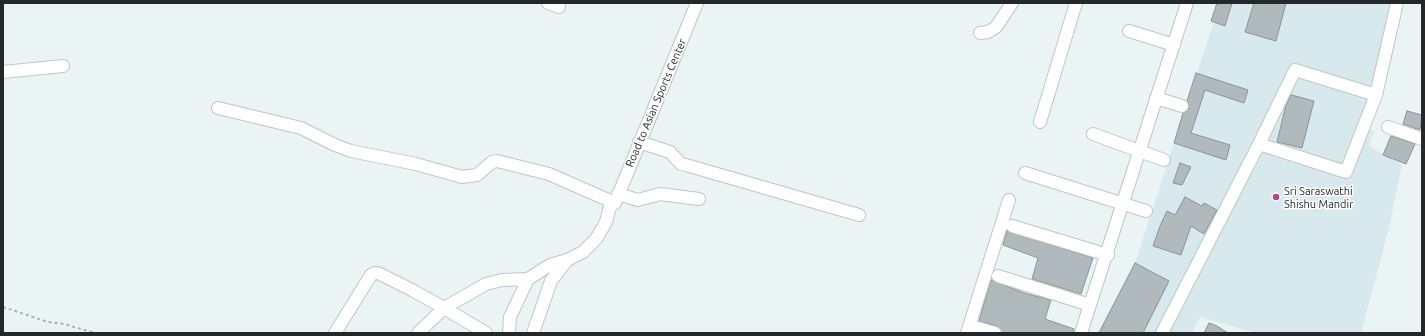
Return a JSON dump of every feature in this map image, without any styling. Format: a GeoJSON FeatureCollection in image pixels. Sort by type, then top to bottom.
{"type":"FeatureCollection","features":[{"type":"Feature","properties":{"kind":"street","name":"Road to Asian Sports Center"},"geometry":{"type":"LineString","coordinates":[[567,260],[583,252],[596,238],[606,222],[610,206],[616,198],[697,3]]}},
{"type":"Feature","properties":{"kind":"street"},"geometry":{"type":"LineString","coordinates":[[980,33],[988,32],[996,27],[1012,3]]}},
{"type":"Feature","properties":{"kind":"street"},"geometry":{"type":"LineString","coordinates":[[1040,122],[1076,3]]}},
{"type":"Feature","properties":{"kind":"street"},"geometry":{"type":"LineString","coordinates":[[1081,333],[1108,255],[1122,202],[1187,3]]}},
{"type":"Feature","properties":{"kind":"street"},"geometry":{"type":"LineString","coordinates":[[1260,144],[1346,172],[1376,95],[1397,3]]}},
{"type":"Feature","properties":{"kind":"street"},"geometry":{"type":"LineString","coordinates":[[1129,31],[1174,45]]}},
{"type":"Feature","properties":{"kind":"street"},"geometry":{"type":"LineString","coordinates":[[3,72],[63,66]]}},
{"type":"Feature","properties":{"kind":"street"},"geometry":{"type":"LineString","coordinates":[[1162,333],[1260,144],[1295,70],[1376,95]]}},
{"type":"Feature","properties":{"kind":"street"},"geometry":{"type":"LineString","coordinates":[[1156,98],[1182,106]]}},
{"type":"Feature","properties":{"kind":"street"},"geometry":{"type":"LineString","coordinates":[[218,108],[300,128],[351,151],[416,164],[462,177],[477,175],[492,162],[497,161],[549,174],[616,198],[638,200],[660,194],[699,199]]}},
{"type":"Feature","properties":{"kind":"street"},"geometry":{"type":"LineString","coordinates":[[1388,127],[1422,137]]}},
{"type":"Feature","properties":{"kind":"street"},"geometry":{"type":"LineString","coordinates":[[1093,134],[1164,160]]}},
{"type":"Feature","properties":{"kind":"street"},"geometry":{"type":"LineString","coordinates":[[639,142],[670,152],[681,164],[859,215]]}},
{"type":"Feature","properties":{"kind":"street"},"geometry":{"type":"LineString","coordinates":[[1025,173],[1122,202],[1146,211]]}},
{"type":"Feature","properties":{"kind":"street"},"geometry":{"type":"LineString","coordinates":[[995,333],[972,330],[1009,200]]}},
{"type":"Feature","properties":{"kind":"street"},"geometry":{"type":"LineString","coordinates":[[1012,226],[1108,255]]}},
{"type":"Feature","properties":{"kind":"street"},"geometry":{"type":"LineString","coordinates":[[418,333],[444,308],[486,284],[502,280],[528,279],[550,265],[567,260]]}},
{"type":"Feature","properties":{"kind":"street"},"geometry":{"type":"LineString","coordinates":[[532,333],[551,281],[567,260]]}},
{"type":"Feature","properties":{"kind":"street"},"geometry":{"type":"LineString","coordinates":[[335,333],[372,275],[375,273],[378,273],[412,290],[486,333]]}},
{"type":"Feature","properties":{"kind":"street"},"geometry":{"type":"LineString","coordinates":[[998,276],[1090,305]]}},
{"type":"Feature","properties":{"kind":"street"},"geometry":{"type":"LineString","coordinates":[[509,333],[510,317],[528,279]]}},
{"type":"Feature","properties":{"kind":"path"},"geometry":{"type":"LineString","coordinates":[[3,307],[48,322],[64,324],[95,333]]}},
{"type":"Feature","properties":{"kind":"shaded area","name":"Sri Saraswathi Shishu Mandir"},"geometry":{"type":"Polygon","coordinates":[[[1220,3],[1403,3],[1382,91],[1370,130],[1374,131],[1369,146],[1402,165],[1389,228],[1361,333],[1257,333],[1200,317],[1192,333],[1097,333],[1135,263],[1220,3]]]}},
{"type":"Feature","properties":{"kind":"building"},"geometry":{"type":"Polygon","coordinates":[[[1217,3],[1232,3],[1225,26],[1211,21],[1217,3]]]}},
{"type":"Feature","properties":{"kind":"building"},"geometry":{"type":"Polygon","coordinates":[[[1254,3],[1286,3],[1276,41],[1245,32],[1254,3]]]}},
{"type":"Feature","properties":{"kind":"building"},"geometry":{"type":"Polygon","coordinates":[[[1196,73],[1248,90],[1244,103],[1205,90],[1191,133],[1230,145],[1226,160],[1174,143],[1183,113],[1189,109],[1187,101],[1196,73]]]}},
{"type":"Feature","properties":{"kind":"building"},"geometry":{"type":"Polygon","coordinates":[[[1291,95],[1314,101],[1302,148],[1277,142],[1286,105],[1291,95]]]}},
{"type":"Feature","properties":{"kind":"building"},"geometry":{"type":"Polygon","coordinates":[[[1407,111],[1422,115],[1420,130],[1403,124],[1407,111]]]}},
{"type":"Feature","properties":{"kind":"building"},"geometry":{"type":"Polygon","coordinates":[[[1391,136],[1415,144],[1406,164],[1383,155],[1391,136]]]}},
{"type":"Feature","properties":{"kind":"building"},"geometry":{"type":"Polygon","coordinates":[[[1180,163],[1191,167],[1182,185],[1173,183],[1180,163]]]}},
{"type":"Feature","properties":{"kind":"building"},"geometry":{"type":"Polygon","coordinates":[[[1185,197],[1202,206],[1204,203],[1217,210],[1204,234],[1191,226],[1181,255],[1153,246],[1167,211],[1175,215],[1185,197]]]}},
{"type":"Feature","properties":{"kind":"building"},"geometry":{"type":"Polygon","coordinates":[[[1007,231],[1093,258],[1081,294],[1032,279],[1038,258],[1003,245],[1007,231]]]}},
{"type":"Feature","properties":{"kind":"building"},"geometry":{"type":"Polygon","coordinates":[[[1135,263],[1169,281],[1143,333],[1099,333],[1135,263]]]}},
{"type":"Feature","properties":{"kind":"building"},"geometry":{"type":"Polygon","coordinates":[[[991,280],[1024,293],[1051,300],[1045,319],[1074,329],[1074,333],[1002,333],[997,326],[979,321],[991,280]]]}},
{"type":"Feature","properties":{"kind":"building"},"geometry":{"type":"Polygon","coordinates":[[[1209,323],[1217,326],[1228,333],[1204,333],[1209,323]]]}},
{"type":"Feature","properties":{"kind":"place","name":"Sri Saraswathi Shishu Mandir"},"geometry":{"type":"Point","coordinates":[1276,197]}}]}
